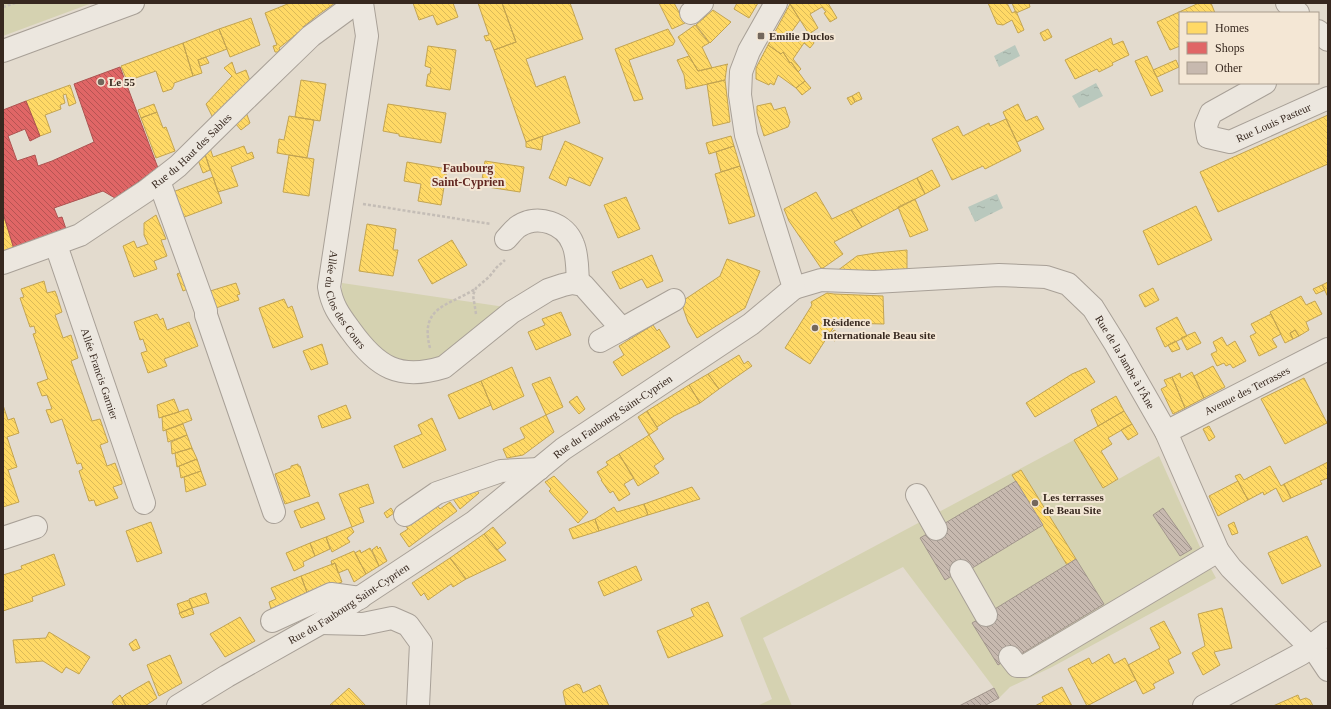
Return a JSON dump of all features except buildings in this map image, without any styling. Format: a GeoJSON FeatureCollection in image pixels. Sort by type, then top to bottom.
{"type":"FeatureCollection","features":[{"type":"Feature","properties":{"kind":"street"},"geometry":{"type":"LineString","coordinates":[[3,51],[133,3]]}},
{"type":"Feature","properties":{"kind":"street","name":"Rue du Haut des Sables"},"geometry":{"type":"LineString","coordinates":[[3,263],[80,235],[159,181],[178,166],[311,36],[356,3]]}},
{"type":"Feature","properties":{"kind":"street","name":"Allée du Clos des Cours"},"geometry":{"type":"LineString","coordinates":[[362,3],[367,36],[329,287],[331,299],[337,312],[370,355],[380,363],[393,370],[416,373],[444,367],[482,338],[512,312],[548,290],[563,285],[578,283]]}},
{"type":"Feature","properties":{"kind":"street"},"geometry":{"type":"LineString","coordinates":[[776,3],[749,51],[741,72],[740,94],[746,135],[794,288]]}},
{"type":"Feature","properties":{"kind":"street"},"geometry":{"type":"LineString","coordinates":[[1287,3],[1297,12]]}},
{"type":"Feature","properties":{"kind":"street"},"geometry":{"type":"LineString","coordinates":[[1319,32],[1328,40]]}},
{"type":"Feature","properties":{"kind":"street","name":"Rue Louis Pasteur"},"geometry":{"type":"LineString","coordinates":[[1262,84],[1211,113],[1206,125],[1208,137],[1230,142],[1328,98]]}},
{"type":"Feature","properties":{"kind":"street"},"geometry":{"type":"LineString","coordinates":[[159,181],[206,311],[274,512]]}},
{"type":"Feature","properties":{"kind":"street"},"geometry":{"type":"LineString","coordinates":[[506,239],[519,226],[534,220],[547,221],[558,226],[568,235],[575,248],[578,283],[587,288],[622,329]]}},
{"type":"Feature","properties":{"kind":"street","name":"Allée Francis Garnier"},"geometry":{"type":"LineString","coordinates":[[56,245],[144,503]]}},
{"type":"Feature","properties":{"kind":"street","name":"Rue de la Jambe à l'Âne"},"geometry":{"type":"LineString","coordinates":[[794,288],[821,280],[874,282],[999,274],[1046,277],[1068,284],[1093,308],[1166,432],[1218,551],[1231,568],[1318,655],[1328,670]]}},
{"type":"Feature","properties":{"kind":"street","name":"Rue du Faubourg Saint-Cyprien"},"geometry":{"type":"LineString","coordinates":[[178,706],[227,676],[321,623],[474,522],[563,449],[751,324],[794,288]]}},
{"type":"Feature","properties":{"kind":"street"},"geometry":{"type":"LineString","coordinates":[[600,341],[674,300]]}},
{"type":"Feature","properties":{"kind":"street","name":"Avenue des Terrasses"},"geometry":{"type":"LineString","coordinates":[[1166,432],[1328,349]]}},
{"type":"Feature","properties":{"kind":"street"},"geometry":{"type":"LineString","coordinates":[[405,515],[437,493],[480,478],[501,471],[539,469]]}},
{"type":"Feature","properties":{"kind":"street"},"geometry":{"type":"LineString","coordinates":[[917,495],[936,529]]}},
{"type":"Feature","properties":{"kind":"street"},"geometry":{"type":"LineString","coordinates":[[3,538],[36,527]]}},
{"type":"Feature","properties":{"kind":"street"},"geometry":{"type":"LineString","coordinates":[[1010,658],[1017,666],[1025,666],[1218,551]]}},
{"type":"Feature","properties":{"kind":"street"},"geometry":{"type":"LineString","coordinates":[[960,571],[986,615]]}},
{"type":"Feature","properties":{"kind":"street"},"geometry":{"type":"LineString","coordinates":[[272,621],[331,594],[360,598]]}},
{"type":"Feature","properties":{"kind":"street"},"geometry":{"type":"LineString","coordinates":[[321,623],[363,624],[392,618],[408,625],[421,643],[418,706]]}},
{"type":"Feature","properties":{"kind":"street"},"geometry":{"type":"LineString","coordinates":[[1204,706],[1301,654],[1328,633]]}},
{"type":"Feature","properties":{"kind":"path"},"geometry":{"type":"LineString","coordinates":[[3,7],[15,3]]}},
{"type":"Feature","properties":{"kind":"path"},"geometry":{"type":"LineString","coordinates":[[342,201],[496,225],[506,239],[511,254],[489,277],[476,288],[445,304],[432,314],[428,333],[428,342],[432,352]]}},
{"type":"Feature","properties":{"kind":"path"},"geometry":{"type":"LineString","coordinates":[[476,288],[473,295],[482,338]]}},
{"type":"Feature","properties":{"kind":"shaded area"},"geometry":{"type":"Polygon","coordinates":[[[3,3],[92,3],[3,36],[3,3]]]}},
{"type":"Feature","properties":{"kind":"shaded area"},"geometry":{"type":"Polygon","coordinates":[[[342,283],[505,307],[436,365],[400,365],[362,334],[342,297],[342,283]]]}},
{"type":"Feature","properties":{"kind":"shaded area"},"geometry":{"type":"Polygon","coordinates":[[[1074,440],[1103,488],[1159,456],[1204,556],[1216,578],[1052,667],[1010,687],[999,698],[994,688],[903,567],[763,638],[792,706],[757,706],[772,699],[740,618],[1074,440]]]}},
{"type":"Feature","properties":{"kind":"water"},"geometry":{"type":"Polygon","coordinates":[[[1015,45],[1020,56],[999,67],[994,56],[1015,45]]]}},
{"type":"Feature","properties":{"kind":"water"},"geometry":{"type":"Polygon","coordinates":[[[1096,83],[1103,96],[1079,108],[1072,96],[1096,83]]]}},
{"type":"Feature","properties":{"kind":"water"},"geometry":{"type":"Polygon","coordinates":[[[997,194],[1003,208],[975,222],[968,207],[997,194]]]}},
{"type":"Feature","properties":{"kind":"place","name":"Emilie Duclos"},"geometry":{"type":"Point","coordinates":[761,36]}},
{"type":"Feature","properties":{"kind":"place","name":"Le 55"},"geometry":{"type":"Point","coordinates":[101,82]}},
{"type":"Feature","properties":{"kind":"place","name":"Résidence Internationale Beau site"},"geometry":{"type":"Point","coordinates":[815,328]}},
{"type":"Feature","properties":{"kind":"place","name":"Les terrasses de Beau Site"},"geometry":{"type":"Point","coordinates":[1035,503]}},
{"type":"Feature","properties":{"kind":"district","name":"Faubourg Saint-Cyprien"},"geometry":{"type":"Point","coordinates":[468,175]}}]}
